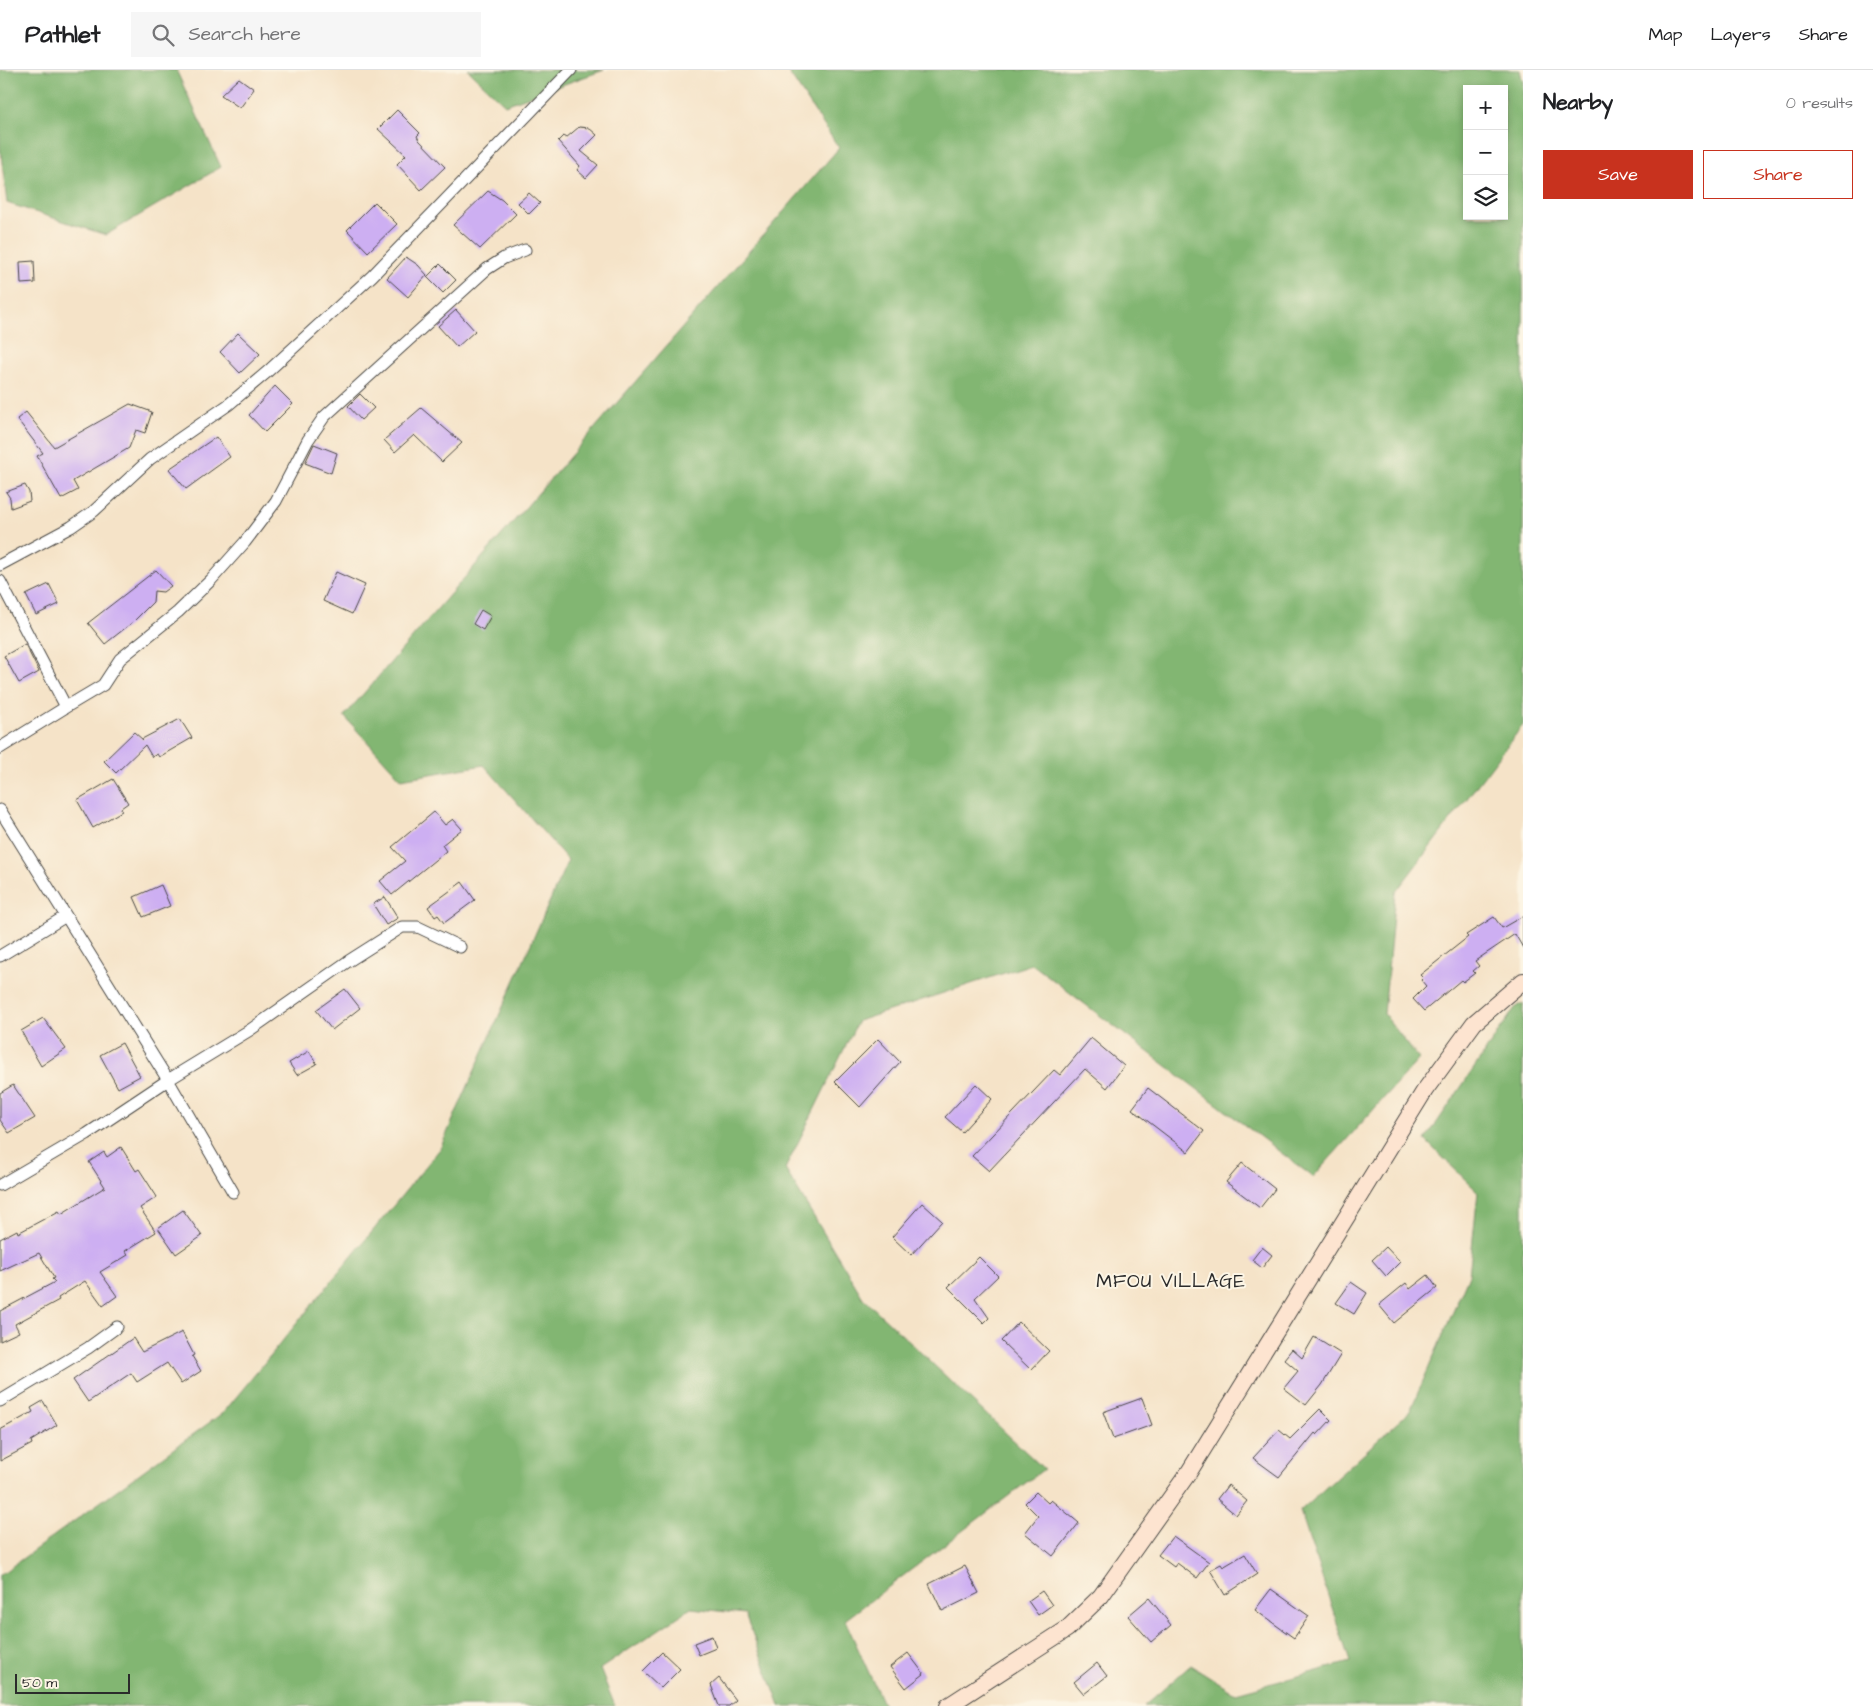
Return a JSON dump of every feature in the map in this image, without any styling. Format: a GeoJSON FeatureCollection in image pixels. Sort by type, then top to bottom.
{"type":"FeatureCollection","features":[{"type":"Feature","properties":{"kind":"main road"},"geometry":{"type":"LineString","coordinates":[[948,1706],[1067,1629],[1100,1596],[1189,1472],[1425,1090],[1474,1023],[1523,981]]}},
{"type":"Feature","properties":{"kind":"street"},"geometry":{"type":"LineString","coordinates":[[0,565],[64,530],[94,511],[150,458],[228,406],[372,276],[571,70]]}},
{"type":"Feature","properties":{"kind":"street"},"geometry":{"type":"LineString","coordinates":[[0,748],[103,685],[120,659],[178,612],[211,580],[245,542],[276,501],[308,440],[324,417],[487,269],[504,258],[525,250]]}},
{"type":"Feature","properties":{"kind":"street"},"geometry":{"type":"LineString","coordinates":[[0,581],[66,707]]}},
{"type":"Feature","properties":{"kind":"street"},"geometry":{"type":"LineString","coordinates":[[0,810],[168,1080],[233,1192]]}},
{"type":"Feature","properties":{"kind":"street"},"geometry":{"type":"LineString","coordinates":[[0,956],[66,916]]}},
{"type":"Feature","properties":{"kind":"street"},"geometry":{"type":"LineString","coordinates":[[0,1185],[87,1134],[168,1080],[250,1030],[347,962],[402,928],[418,927],[460,947]]}},
{"type":"Feature","properties":{"kind":"street"},"geometry":{"type":"LineString","coordinates":[[0,1401],[88,1348],[117,1327]]}},
{"type":"Feature","properties":{"kind":"green space"},"geometry":{"type":"Polygon","coordinates":[[[0,70],[179,70],[177,72],[221,167],[106,235],[7,203],[0,146],[0,70]]]}},
{"type":"Feature","properties":{"kind":"green space"},"geometry":{"type":"Polygon","coordinates":[[[468,70],[604,70],[505,105],[468,70]]]}},
{"type":"Feature","properties":{"kind":"green space"},"geometry":{"type":"Polygon","coordinates":[[[787,70],[1520,70],[1523,83],[1523,725],[1395,893],[1384,1014],[1419,1059],[1313,1177],[1032,964],[858,1021],[785,1169],[863,1298],[1044,1469],[845,1620],[884,1706],[780,1706],[745,1614],[691,1608],[600,1669],[615,1706],[0,1706],[0,1575],[224,1412],[440,1149],[568,860],[484,765],[401,779],[344,716],[839,148],[787,70]]]}},
{"type":"Feature","properties":{"kind":"green space"},"geometry":{"type":"Polygon","coordinates":[[[1523,1003],[1523,1706],[1144,1706],[1191,1665],[1236,1693],[1350,1662],[1300,1511],[1410,1411],[1469,1275],[1478,1192],[1425,1140],[1515,1008],[1523,1003]]]}},
{"type":"Feature","properties":{"kind":"building"},"geometry":{"type":"Polygon","coordinates":[[[239,78],[254,89],[240,108],[221,95],[239,78]]]}},
{"type":"Feature","properties":{"kind":"building"},"geometry":{"type":"Polygon","coordinates":[[[397,110],[420,133],[417,136],[419,140],[445,167],[421,190],[397,164],[406,155],[378,129],[397,110]]]}},
{"type":"Feature","properties":{"kind":"building"},"geometry":{"type":"Polygon","coordinates":[[[579,127],[589,128],[597,135],[581,151],[598,165],[586,178],[577,170],[580,166],[558,141],[563,136],[566,138],[579,127]]]}},
{"type":"Feature","properties":{"kind":"building"},"geometry":{"type":"Polygon","coordinates":[[[488,191],[502,200],[516,214],[480,249],[453,225],[488,191]]]}},
{"type":"Feature","properties":{"kind":"building"},"geometry":{"type":"Polygon","coordinates":[[[529,193],[540,203],[529,214],[518,203],[529,193]]]}},
{"type":"Feature","properties":{"kind":"building"},"geometry":{"type":"Polygon","coordinates":[[[375,202],[397,224],[368,252],[347,230],[375,202]]]}},
{"type":"Feature","properties":{"kind":"building"},"geometry":{"type":"Polygon","coordinates":[[[406,257],[418,265],[427,275],[408,297],[387,278],[406,257]]]}},
{"type":"Feature","properties":{"kind":"building"},"geometry":{"type":"Polygon","coordinates":[[[34,261],[35,283],[21,284],[20,262],[34,261]]]}},
{"type":"Feature","properties":{"kind":"building"},"geometry":{"type":"Polygon","coordinates":[[[440,264],[456,280],[443,293],[427,277],[440,264]]]}},
{"type":"Feature","properties":{"kind":"building"},"geometry":{"type":"Polygon","coordinates":[[[456,310],[475,331],[457,347],[438,326],[456,310]]]}},
{"type":"Feature","properties":{"kind":"building"},"geometry":{"type":"Polygon","coordinates":[[[238,333],[260,354],[240,373],[220,352],[238,333]]]}},
{"type":"Feature","properties":{"kind":"building"},"geometry":{"type":"Polygon","coordinates":[[[275,386],[293,404],[265,432],[249,415],[275,386]]]}},
{"type":"Feature","properties":{"kind":"building"},"geometry":{"type":"Polygon","coordinates":[[[360,394],[374,408],[361,420],[348,406],[360,394]]]}},
{"type":"Feature","properties":{"kind":"building"},"geometry":{"type":"Polygon","coordinates":[[[130,404],[152,412],[145,433],[136,430],[129,448],[73,481],[78,490],[61,499],[37,456],[43,453],[17,419],[26,412],[54,447],[130,404]]]}},
{"type":"Feature","properties":{"kind":"building"},"geometry":{"type":"Polygon","coordinates":[[[421,408],[462,443],[442,462],[414,435],[395,452],[384,440],[421,408]]]}},
{"type":"Feature","properties":{"kind":"building"},"geometry":{"type":"Polygon","coordinates":[[[216,437],[230,457],[186,489],[169,469],[216,437]]]}},
{"type":"Feature","properties":{"kind":"building"},"geometry":{"type":"Polygon","coordinates":[[[314,444],[337,453],[331,473],[305,463],[314,444]]]}},
{"type":"Feature","properties":{"kind":"building"},"geometry":{"type":"Polygon","coordinates":[[[25,485],[29,492],[30,501],[11,508],[10,498],[6,492],[25,485]]]}},
{"type":"Feature","properties":{"kind":"building"},"geometry":{"type":"Polygon","coordinates":[[[156,570],[171,586],[163,592],[154,591],[153,602],[133,622],[105,644],[88,623],[156,570]]]}},
{"type":"Feature","properties":{"kind":"building"},"geometry":{"type":"Polygon","coordinates":[[[336,572],[365,585],[352,614],[323,601],[336,572]]]}},
{"type":"Feature","properties":{"kind":"building"},"geometry":{"type":"Polygon","coordinates":[[[49,584],[59,604],[36,615],[26,595],[49,584]]]}},
{"type":"Feature","properties":{"kind":"building"},"geometry":{"type":"Polygon","coordinates":[[[481,610],[491,616],[483,630],[473,624],[481,610]]]}},
{"type":"Feature","properties":{"kind":"building"},"geometry":{"type":"Polygon","coordinates":[[[25,644],[39,672],[19,683],[4,656],[25,644]]]}},
{"type":"Feature","properties":{"kind":"building"},"geometry":{"type":"Polygon","coordinates":[[[180,719],[192,738],[159,757],[157,754],[152,757],[145,745],[116,773],[104,761],[134,732],[143,740],[180,719]]]}},
{"type":"Feature","properties":{"kind":"building"},"geometry":{"type":"Polygon","coordinates":[[[113,779],[128,803],[121,808],[122,811],[93,828],[77,800],[113,779]]]}},
{"type":"Feature","properties":{"kind":"building"},"geometry":{"type":"Polygon","coordinates":[[[434,812],[445,825],[453,819],[462,829],[442,845],[446,851],[392,895],[380,881],[405,861],[392,847],[434,812]]]}},
{"type":"Feature","properties":{"kind":"building"},"geometry":{"type":"Polygon","coordinates":[[[462,882],[475,900],[444,923],[438,915],[435,917],[428,907],[462,882]]]}},
{"type":"Feature","properties":{"kind":"building"},"geometry":{"type":"Polygon","coordinates":[[[161,885],[170,906],[143,917],[134,897],[161,885]]]}},
{"type":"Feature","properties":{"kind":"building"},"geometry":{"type":"Polygon","coordinates":[[[385,897],[398,918],[386,925],[373,904],[385,897]]]}},
{"type":"Feature","properties":{"kind":"building"},"geometry":{"type":"Polygon","coordinates":[[[1523,916],[1523,948],[1515,934],[1475,961],[1479,966],[1473,971],[1475,973],[1463,982],[1461,980],[1424,1011],[1413,999],[1426,986],[1421,980],[1423,978],[1420,975],[1468,937],[1466,935],[1494,917],[1502,928],[1523,916]]]}},
{"type":"Feature","properties":{"kind":"building"},"geometry":{"type":"Polygon","coordinates":[[[345,989],[360,1008],[332,1030],[316,1010],[345,989]]]}},
{"type":"Feature","properties":{"kind":"building"},"geometry":{"type":"Polygon","coordinates":[[[43,1018],[66,1049],[41,1066],[21,1031],[43,1018]]]}},
{"type":"Feature","properties":{"kind":"building"},"geometry":{"type":"Polygon","coordinates":[[[1091,1038],[1124,1066],[1107,1088],[1085,1069],[989,1171],[972,1156],[1054,1070],[1060,1075],[1091,1038]]]}},
{"type":"Feature","properties":{"kind":"building"},"geometry":{"type":"Polygon","coordinates":[[[878,1039],[900,1062],[860,1107],[835,1082],[878,1039]]]}},
{"type":"Feature","properties":{"kind":"building"},"geometry":{"type":"Polygon","coordinates":[[[122,1043],[140,1076],[118,1088],[100,1055],[122,1043]]]}},
{"type":"Feature","properties":{"kind":"building"},"geometry":{"type":"Polygon","coordinates":[[[309,1051],[317,1064],[297,1075],[289,1063],[309,1051]]]}},
{"type":"Feature","properties":{"kind":"building"},"geometry":{"type":"Polygon","coordinates":[[[976,1084],[992,1099],[962,1132],[945,1117],[976,1084]]]}},
{"type":"Feature","properties":{"kind":"building"},"geometry":{"type":"Polygon","coordinates":[[[13,1085],[35,1118],[9,1133],[0,1120],[0,1093],[13,1085]]]}},
{"type":"Feature","properties":{"kind":"building"},"geometry":{"type":"Polygon","coordinates":[[[1148,1088],[1204,1131],[1188,1152],[1132,1109],[1148,1088]]]}},
{"type":"Feature","properties":{"kind":"building"},"geometry":{"type":"Polygon","coordinates":[[[121,1147],[136,1171],[139,1169],[157,1197],[140,1208],[156,1232],[125,1251],[128,1255],[100,1272],[117,1296],[103,1306],[85,1281],[58,1298],[59,1300],[15,1324],[19,1332],[0,1341],[0,1311],[55,1282],[39,1253],[0,1271],[0,1239],[17,1230],[18,1233],[59,1211],[61,1214],[105,1187],[89,1162],[104,1152],[107,1157],[121,1147]]]}},
{"type":"Feature","properties":{"kind":"building"},"geometry":{"type":"Polygon","coordinates":[[[1242,1163],[1275,1189],[1260,1208],[1226,1182],[1242,1163]]]}},
{"type":"Feature","properties":{"kind":"building"},"geometry":{"type":"Polygon","coordinates":[[[922,1203],[942,1221],[911,1255],[892,1237],[922,1203]]]}},
{"type":"Feature","properties":{"kind":"building"},"geometry":{"type":"Polygon","coordinates":[[[183,1210],[202,1236],[176,1254],[158,1228],[183,1210]]]}},
{"type":"Feature","properties":{"kind":"building"},"geometry":{"type":"Polygon","coordinates":[[[1262,1247],[1272,1255],[1262,1268],[1252,1260],[1262,1247]]]}},
{"type":"Feature","properties":{"kind":"building"},"geometry":{"type":"Polygon","coordinates":[[[1386,1247],[1400,1262],[1386,1276],[1372,1260],[1386,1247]]]}},
{"type":"Feature","properties":{"kind":"building"},"geometry":{"type":"Polygon","coordinates":[[[979,1257],[998,1276],[975,1298],[989,1318],[984,1323],[948,1287],[979,1257]]]}},
{"type":"Feature","properties":{"kind":"building"},"geometry":{"type":"Polygon","coordinates":[[[1428,1275],[1437,1288],[1394,1323],[1379,1305],[1406,1283],[1410,1289],[1428,1275]]]}},
{"type":"Feature","properties":{"kind":"building"},"geometry":{"type":"Polygon","coordinates":[[[1351,1282],[1367,1293],[1354,1314],[1336,1303],[1351,1282]]]}},
{"type":"Feature","properties":{"kind":"building"},"geometry":{"type":"Polygon","coordinates":[[[1019,1322],[1049,1351],[1031,1370],[1001,1341],[1019,1322]]]}},
{"type":"Feature","properties":{"kind":"building"},"geometry":{"type":"Polygon","coordinates":[[[182,1332],[194,1355],[192,1356],[201,1371],[181,1384],[167,1363],[137,1382],[131,1373],[88,1402],[73,1380],[133,1338],[142,1352],[182,1332]]]}},
{"type":"Feature","properties":{"kind":"building"},"geometry":{"type":"Polygon","coordinates":[[[1314,1337],[1341,1354],[1322,1385],[1306,1405],[1284,1388],[1298,1371],[1284,1359],[1292,1349],[1302,1358],[1314,1337]]]}},
{"type":"Feature","properties":{"kind":"building"},"geometry":{"type":"Polygon","coordinates":[[[1142,1398],[1152,1425],[1113,1439],[1103,1412],[1142,1398]]]}},
{"type":"Feature","properties":{"kind":"building"},"geometry":{"type":"Polygon","coordinates":[[[43,1401],[57,1425],[31,1441],[32,1444],[0,1461],[0,1430],[33,1412],[31,1408],[43,1401]]]}},
{"type":"Feature","properties":{"kind":"building"},"geometry":{"type":"Polygon","coordinates":[[[1320,1409],[1331,1420],[1317,1435],[1315,1433],[1279,1477],[1253,1458],[1279,1430],[1290,1439],[1320,1409]]]}},
{"type":"Feature","properties":{"kind":"building"},"geometry":{"type":"Polygon","coordinates":[[[1228,1485],[1247,1501],[1236,1515],[1217,1499],[1228,1485]]]}},
{"type":"Feature","properties":{"kind":"building"},"geometry":{"type":"Polygon","coordinates":[[[1036,1492],[1048,1503],[1051,1500],[1079,1523],[1053,1556],[1025,1533],[1038,1516],[1025,1503],[1036,1492]]]}},
{"type":"Feature","properties":{"kind":"building"},"geometry":{"type":"Polygon","coordinates":[[[1173,1536],[1209,1562],[1197,1578],[1177,1563],[1174,1567],[1158,1555],[1173,1536]]]}},
{"type":"Feature","properties":{"kind":"building"},"geometry":{"type":"Polygon","coordinates":[[[1245,1554],[1257,1574],[1225,1595],[1210,1570],[1221,1564],[1223,1567],[1245,1554]]]}},
{"type":"Feature","properties":{"kind":"building"},"geometry":{"type":"Polygon","coordinates":[[[965,1566],[979,1593],[942,1611],[929,1584],[965,1566]]]}},
{"type":"Feature","properties":{"kind":"building"},"geometry":{"type":"Polygon","coordinates":[[[1271,1589],[1309,1616],[1294,1638],[1255,1610],[1271,1589]]]}},
{"type":"Feature","properties":{"kind":"building"},"geometry":{"type":"Polygon","coordinates":[[[1042,1591],[1052,1605],[1038,1615],[1028,1601],[1042,1591]]]}},
{"type":"Feature","properties":{"kind":"building"},"geometry":{"type":"Polygon","coordinates":[[[1149,1598],[1171,1625],[1151,1642],[1128,1616],[1149,1598]]]}},
{"type":"Feature","properties":{"kind":"building"},"geometry":{"type":"Polygon","coordinates":[[[712,1636],[716,1648],[699,1655],[694,1643],[712,1636]]]}},
{"type":"Feature","properties":{"kind":"building"},"geometry":{"type":"Polygon","coordinates":[[[662,1652],[680,1669],[661,1688],[643,1671],[662,1652]]]}},
{"type":"Feature","properties":{"kind":"building"},"geometry":{"type":"Polygon","coordinates":[[[908,1653],[924,1674],[906,1688],[890,1667],[908,1653]]]}},
{"type":"Feature","properties":{"kind":"building"},"geometry":{"type":"Polygon","coordinates":[[[1097,1663],[1107,1676],[1084,1694],[1074,1682],[1097,1663]]]}},
{"type":"Feature","properties":{"kind":"building"},"geometry":{"type":"Polygon","coordinates":[[[719,1678],[736,1700],[729,1706],[719,1706],[711,1685],[719,1678]]]}},
{"type":"Feature","properties":{"kind":"district","name":"MFOU VILLAGE"},"geometry":{"type":"Point","coordinates":[1171,1281]}}]}
